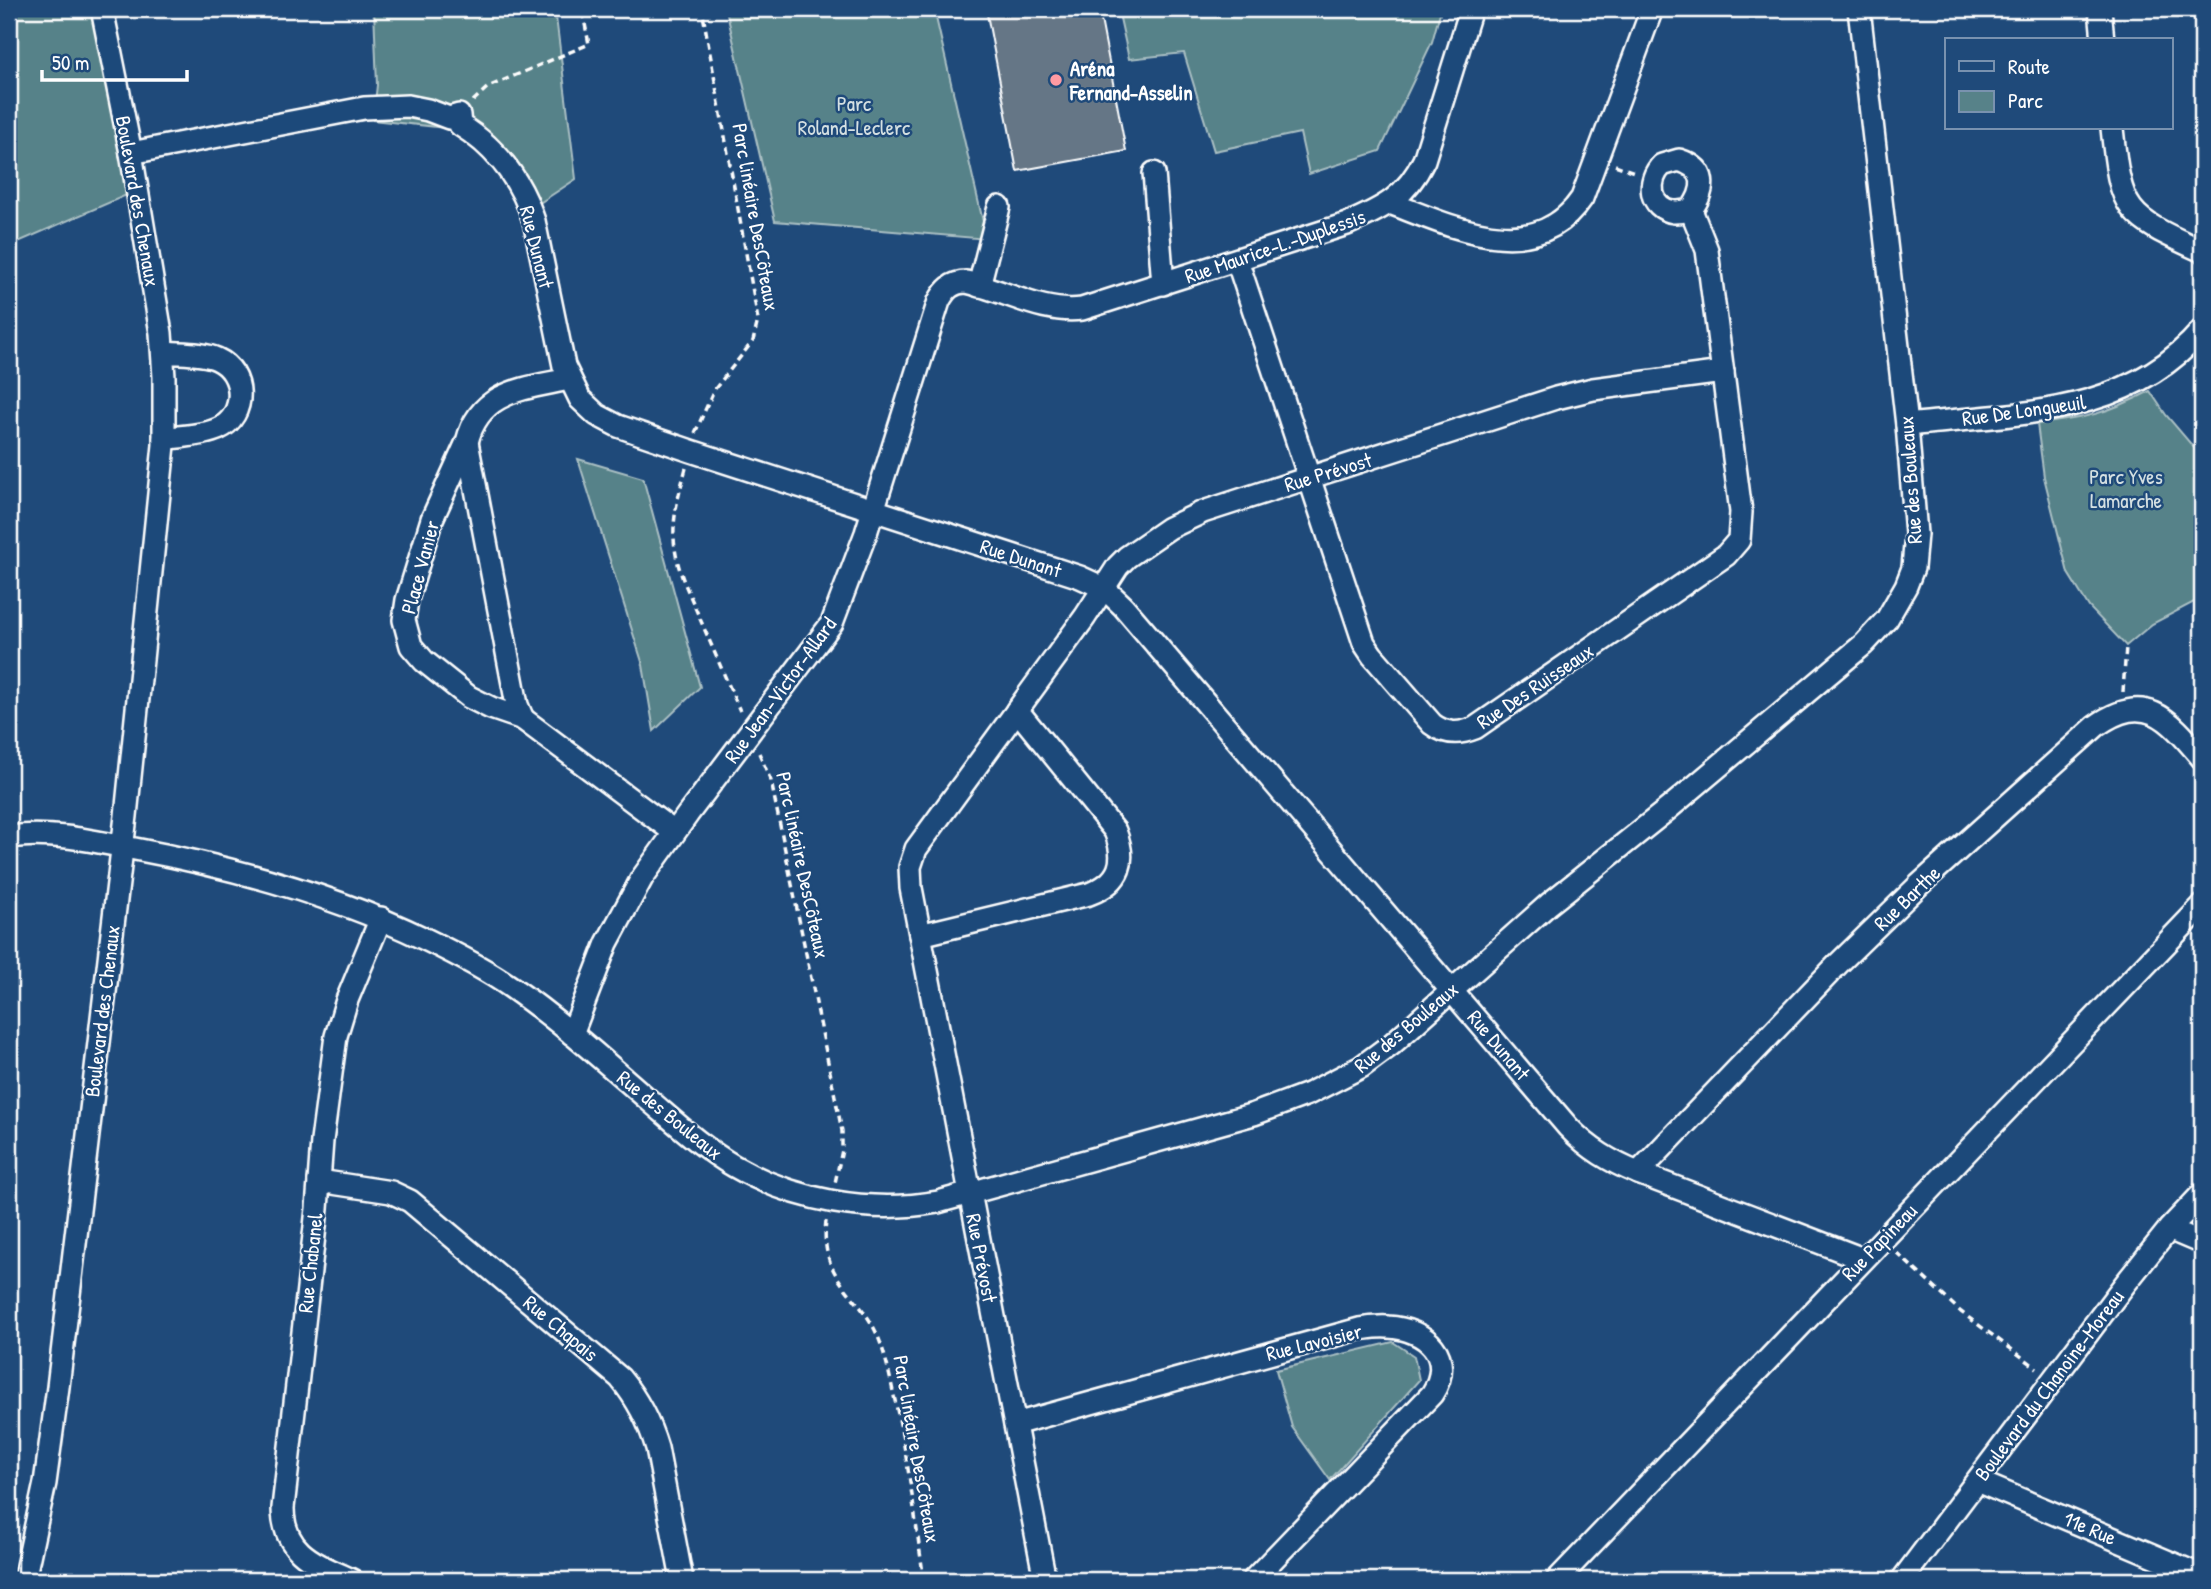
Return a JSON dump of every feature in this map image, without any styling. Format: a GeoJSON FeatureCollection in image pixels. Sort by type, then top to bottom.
{"type":"FeatureCollection","features":[{"type":"Feature","properties":{"kind":"street","name":"Boulevard des Chenaux"},"geometry":{"type":"LineString","coordinates":[[24,1580],[50,1449],[122,847],[164,439],[163,352],[131,153],[102,9]]}},
{"type":"Feature","properties":{"kind":"street","name":"Rue Maurice-L.-Duplessis"},"geometry":{"type":"LineString","coordinates":[[953,285],[966,282],[1049,308],[1070,311],[1082,309],[1347,224],[1390,203],[1409,186],[1424,160],[1471,9]]}},
{"type":"Feature","properties":{"kind":"street"},"geometry":{"type":"LineString","coordinates":[[1390,203],[1470,233],[1487,236],[1518,237],[1558,222],[1576,207],[1582,198],[1652,9]]}},
{"type":"Feature","properties":{"kind":"street","name":"Rue des Bouleaux"},"geometry":{"type":"LineString","coordinates":[[9,837],[59,836],[122,847],[258,877],[321,895],[381,918],[483,969],[544,1010],[710,1150],[755,1178],[831,1201],[892,1207],[927,1204],[970,1195],[1254,1114],[1308,1094],[1376,1057],[1549,904],[1668,809],[1864,644],[1887,619],[1906,586],[1916,550],[1916,534],[1907,425],[1859,9]]}},
{"type":"Feature","properties":{"kind":"street"},"geometry":{"type":"LineString","coordinates":[[2099,9],[2103,38]]}},
{"type":"Feature","properties":{"kind":"street"},"geometry":{"type":"LineString","coordinates":[[131,153],[364,108],[408,106],[449,118],[459,115]]}},
{"type":"Feature","properties":{"kind":"street","name":"Rue Dunant"},"geometry":{"type":"LineString","coordinates":[[459,115],[460,125],[484,141],[503,161],[529,205],[564,366],[569,379],[588,408],[607,421],[691,451],[1080,577],[1104,588],[1132,617],[1579,1139],[1604,1158],[1638,1173],[1863,1259]]}},
{"type":"Feature","properties":{"kind":"street"},"geometry":{"type":"LineString","coordinates":[[2112,130],[2119,182],[2129,206],[2153,228],[2202,251]]}},
{"type":"Feature","properties":{"kind":"street"},"geometry":{"type":"LineString","coordinates":[[1679,160],[1695,167],[1699,173],[1702,189],[1700,197],[1691,210],[1674,212],[1658,204],[1653,196],[1652,179],[1662,164],[1679,160]]}},
{"type":"Feature","properties":{"kind":"street"},"geometry":{"type":"LineString","coordinates":[[1154,173],[1163,284]]}},
{"type":"Feature","properties":{"kind":"street"},"geometry":{"type":"LineString","coordinates":[[979,286],[999,207]]}},
{"type":"Feature","properties":{"kind":"street","name":"Rue Des Ruisseaux"},"geometry":{"type":"LineString","coordinates":[[1237,260],[1368,650],[1432,724],[1445,732],[1459,733],[1475,728],[1695,577],[1736,545],[1741,532],[1741,512],[1707,250],[1691,210]]}},
{"type":"Feature","properties":{"kind":"street","name":"Rue Jean-Victor-Allard"},"geometry":{"type":"LineString","coordinates":[[572,1034],[597,966],[642,877],[832,623],[873,511],[939,301],[953,285]]}},
{"type":"Feature","properties":{"kind":"street","name":"Rue De Longueuil"},"geometry":{"type":"LineString","coordinates":[[1907,425],[2044,411],[2100,398],[2139,381],[2160,368],[2179,354],[2202,330]]}},
{"type":"Feature","properties":{"kind":"street"},"geometry":{"type":"LineString","coordinates":[[163,352],[220,361],[235,375],[240,396],[236,412],[222,427],[211,432],[164,439]]}},
{"type":"Feature","properties":{"kind":"street","name":"Rue Prévost"},"geometry":{"type":"LineString","coordinates":[[1045,1580],[909,878],[913,857],[923,838],[1127,557],[1169,528],[1203,513],[1310,477],[1573,393],[1723,372]]}},
{"type":"Feature","properties":{"kind":"street","name":"Place Vanier"},"geometry":{"type":"LineString","coordinates":[[569,379],[520,390],[496,399],[480,411],[432,519],[407,600],[404,620],[406,634],[411,646],[424,662],[469,697],[523,719],[674,832]]}},
{"type":"Feature","properties":{"kind":"street"},"geometry":{"type":"LineString","coordinates":[[467,442],[514,692],[523,719]]}},
{"type":"Feature","properties":{"kind":"street"},"geometry":{"type":"LineString","coordinates":[[920,935],[1089,894],[1101,890],[1112,881],[1119,870],[1120,844],[1115,831],[1017,710]]}},
{"type":"Feature","properties":{"kind":"street"},"geometry":{"type":"LineString","coordinates":[[2122,711],[2142,710],[2158,715],[2174,726],[2202,758]]}},
{"type":"Feature","properties":{"kind":"street","name":"Rue Barthe"},"geometry":{"type":"LineString","coordinates":[[1638,1173],[1838,964],[1919,885],[2095,726],[2122,711]]}},
{"type":"Feature","properties":{"kind":"street","name":"Rue Papineau"},"geometry":{"type":"LineString","coordinates":[[1557,1580],[2202,906]]}},
{"type":"Feature","properties":{"kind":"street","name":"Rue Chabanel"},"geometry":{"type":"LineString","coordinates":[[352,1580],[323,1567],[299,1551],[288,1537],[283,1519],[322,1140],[339,1026],[381,918]]}},
{"type":"Feature","properties":{"kind":"street","name":"Rue Chapais"},"geometry":{"type":"LineString","coordinates":[[319,1181],[391,1192],[410,1200],[620,1378],[639,1403],[652,1431],[682,1580]]}},
{"type":"Feature","properties":{"kind":"street","name":"Boulevard du Chanoine-Moreau"},"geometry":{"type":"LineString","coordinates":[[1902,1580],[2124,1284],[2202,1194]]}},
{"type":"Feature","properties":{"kind":"street"},"geometry":{"type":"LineString","coordinates":[[2169,1229],[2202,1243]]}},
{"type":"Feature","properties":{"kind":"street","name":"Rue Lavoisier"},"geometry":{"type":"LineString","coordinates":[[1015,1424],[1359,1329],[1389,1327],[1431,1344],[1438,1352],[1442,1373],[1432,1394],[1253,1580]]}},
{"type":"Feature","properties":{"kind":"street","name":"11e Rue"},"geometry":{"type":"LineString","coordinates":[[1977,1481],[2202,1576]]}},
{"type":"Feature","properties":{"kind":"path"},"geometry":{"type":"LineString","coordinates":[[459,115],[488,87],[589,44],[582,9]]}},
{"type":"Feature","properties":{"kind":"path","name":"Parc linéaire DesCôteaux"},"geometry":{"type":"LineString","coordinates":[[702,9],[758,320],[753,341],[708,401],[697,427],[674,516],[673,537],[684,582],[771,781],[841,1124],[842,1150],[824,1237],[827,1256],[839,1281],[873,1326],[883,1351],[901,1429],[924,1580]]}},
{"type":"Feature","properties":{"kind":"path"},"geometry":{"type":"LineString","coordinates":[[1597,159],[1652,179]]}},
{"type":"Feature","properties":{"kind":"path"},"geometry":{"type":"LineString","coordinates":[[2122,711],[2126,646]]}},
{"type":"Feature","properties":{"kind":"path"},"geometry":{"type":"LineString","coordinates":[[1914,1269],[1961,1312],[2052,1381]]}},
{"type":"Feature","properties":{"kind":"green space"},"geometry":{"type":"Polygon","coordinates":[[[9,9],[93,9],[136,191],[9,246],[9,9]]]}},
{"type":"Feature","properties":{"kind":"green space"},"geometry":{"type":"Polygon","coordinates":[[[374,9],[555,9],[576,179],[532,208],[455,129],[373,120],[377,85],[374,9]]]}},
{"type":"Feature","properties":{"kind":"green space","name":"Parc Roland-Leclerc"},"geometry":{"type":"Polygon","coordinates":[[[726,9],[934,9],[987,239],[775,221],[726,9]]]}},
{"type":"Feature","properties":{"kind":"green space"},"geometry":{"type":"Polygon","coordinates":[[[1118,9],[1441,9],[1432,42],[1380,151],[1309,174],[1300,133],[1214,151],[1184,53],[1129,59],[1118,9]]]}},
{"type":"Feature","properties":{"kind":"green space","name":"Parc Yves Lamarche"},"geometry":{"type":"Polygon","coordinates":[[[2150,391],[2166,415],[2202,457],[2202,598],[2152,624],[2126,646],[2089,607],[2068,573],[2044,477],[2037,424],[2095,414],[2150,391]]]}},
{"type":"Feature","properties":{"kind":"green space"},"geometry":{"type":"Polygon","coordinates":[[[578,459],[643,478],[700,687],[654,731],[643,665],[578,459]]]}},
{"type":"Feature","properties":{"kind":"green space"},"geometry":{"type":"Polygon","coordinates":[[[1393,1342],[1414,1356],[1419,1380],[1330,1480],[1292,1427],[1276,1370],[1393,1342]]]}},
{"type":"Feature","properties":{"kind":"building","name":"Aréna Fernand-Asselin"},"geometry":{"type":"Polygon","coordinates":[[[986,9],[1099,9],[1126,151],[1017,171],[986,9]]]}},
{"type":"Feature","properties":{"kind":"place","name":"Aréna Fernand-Asselin"},"geometry":{"type":"Point","coordinates":[1056,80]}}]}
